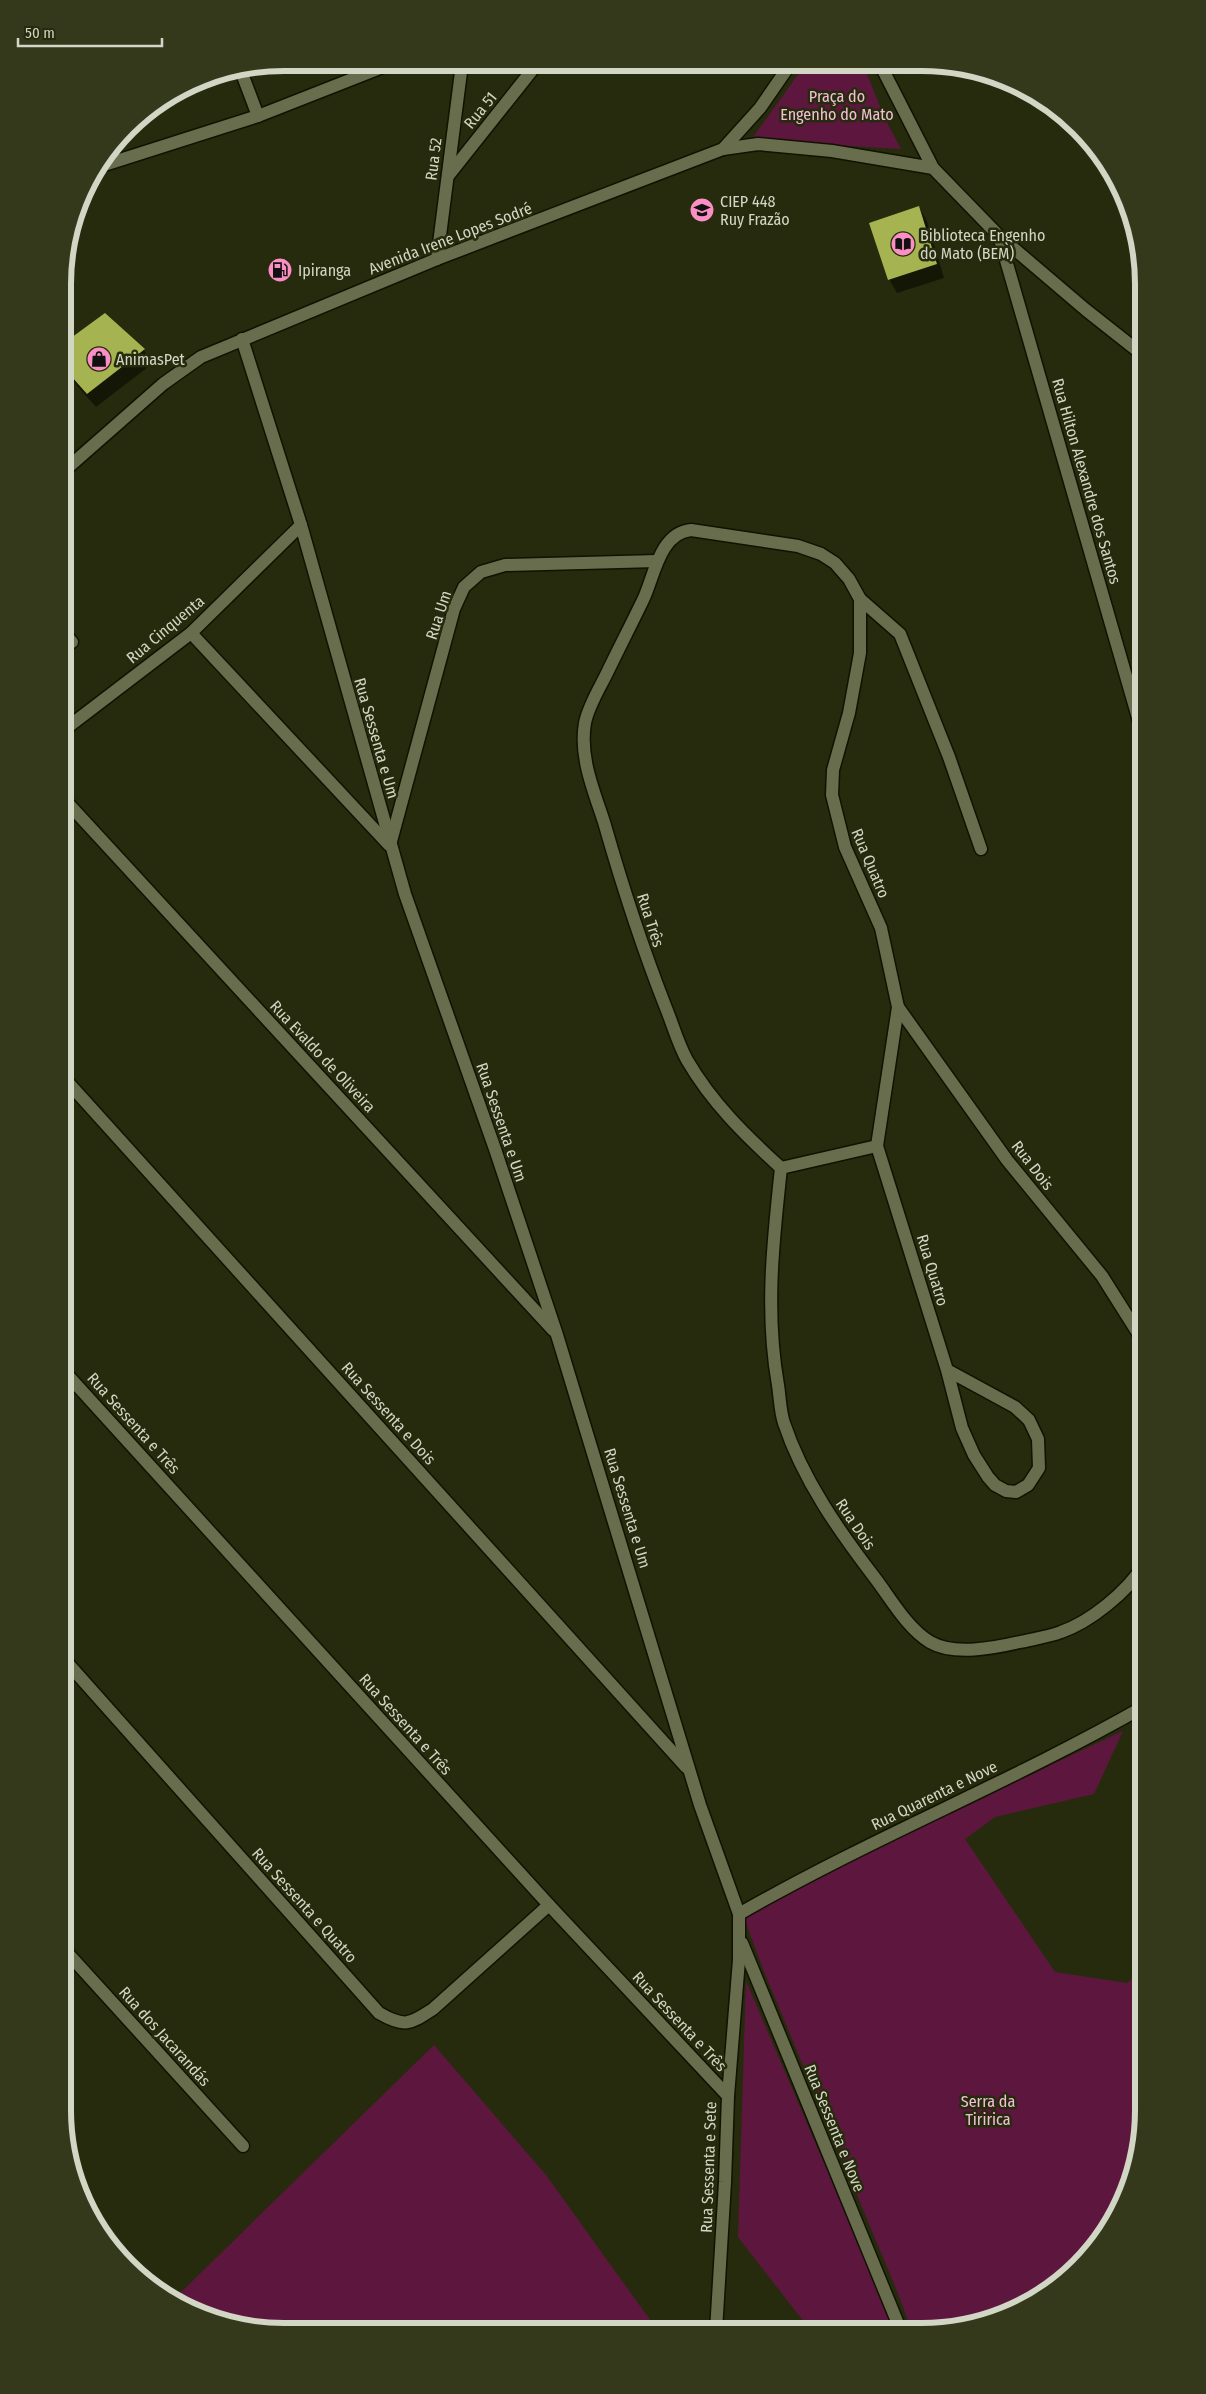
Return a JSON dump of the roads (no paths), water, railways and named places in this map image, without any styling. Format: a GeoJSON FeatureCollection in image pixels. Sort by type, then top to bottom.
{"type":"FeatureCollection","features":[{"type":"Feature","properties":{"kind":"street"},"geometry":{"type":"LineString","coordinates":[[109,164],[258,116],[372,71]]}},
{"type":"Feature","properties":{"kind":"street","name":"Rua 52"},"geometry":{"type":"LineString","coordinates":[[437,259],[461,71]]}},
{"type":"Feature","properties":{"kind":"street","name":"Rua 51"},"geometry":{"type":"LineString","coordinates":[[448,176],[531,71]]}},
{"type":"Feature","properties":{"kind":"street","name":"Avenida Irene Lopes Sodré"},"geometry":{"type":"LineString","coordinates":[[71,465],[163,384],[201,357],[437,259],[722,148],[760,108],[786,71]]}},
{"type":"Feature","properties":{"kind":"street"},"geometry":{"type":"LineString","coordinates":[[884,71],[934,168],[999,236],[1086,310],[1135,348]]}},
{"type":"Feature","properties":{"kind":"street"},"geometry":{"type":"LineString","coordinates":[[242,75],[258,116]]}},
{"type":"Feature","properties":{"kind":"street"},"geometry":{"type":"LineString","coordinates":[[722,148],[758,144],[823,150],[934,168]]}},
{"type":"Feature","properties":{"kind":"street","name":"Rua Hilton Alexandre dos Santos"},"geometry":{"type":"LineString","coordinates":[[999,236],[1135,707]]}},
{"type":"Feature","properties":{"kind":"street","name":"Rua Sessenta e Um"},"geometry":{"type":"LineString","coordinates":[[242,339],[301,524],[390,846],[557,1335],[690,1770],[739,1914]]}},
{"type":"Feature","properties":{"kind":"street","name":"Rua Cinquenta"},"geometry":{"type":"LineString","coordinates":[[71,725],[190,634],[301,524]]}},
{"type":"Feature","properties":{"kind":"street"},"geometry":{"type":"LineString","coordinates":[[656,561],[673,538],[682,531],[691,530],[798,546],[821,554],[835,564],[849,580],[860,599],[900,634],[949,757],[981,849]]}},
{"type":"Feature","properties":{"kind":"street","name":"Rua Um"},"geometry":{"type":"LineString","coordinates":[[390,846],[454,608],[464,587],[481,572],[505,565],[656,561]]}},
{"type":"Feature","properties":{"kind":"street","name":"Rua Três"},"geometry":{"type":"LineString","coordinates":[[656,561],[647,593],[598,691],[585,722],[584,746],[588,772],[646,957],[686,1059],[713,1100],[736,1126],[781,1168]]}},
{"type":"Feature","properties":{"kind":"street","name":"Rua Quatro"},"geometry":{"type":"LineString","coordinates":[[860,599],[860,653],[849,713],[834,770],[832,795],[836,817],[845,846],[881,928],[898,1007],[877,1146],[947,1370],[962,1428],[974,1455],[995,1485],[1006,1491],[1016,1492],[1028,1485],[1039,1468],[1038,1439],[1029,1420],[1015,1408],[947,1370]]}},
{"type":"Feature","properties":{"kind":"street"},"geometry":{"type":"LineString","coordinates":[[190,634],[390,846]]}},
{"type":"Feature","properties":{"kind":"street","name":"Rua Evaldo de Oliveira"},"geometry":{"type":"LineString","coordinates":[[71,807],[557,1335]]}},
{"type":"Feature","properties":{"kind":"street","name":"Rua Dois"},"geometry":{"type":"LineString","coordinates":[[898,1007],[1007,1160],[1102,1276],[1135,1328]]}},
{"type":"Feature","properties":{"kind":"street","name":"Rua Sessenta e Dois"},"geometry":{"type":"LineString","coordinates":[[71,1086],[690,1770]]}},
{"type":"Feature","properties":{"kind":"street"},"geometry":{"type":"LineString","coordinates":[[781,1168],[877,1146]]}},
{"type":"Feature","properties":{"kind":"street","name":"Rua Dois"},"geometry":{"type":"LineString","coordinates":[[781,1168],[770,1264],[770,1311],[774,1364],[784,1422],[812,1485],[838,1531],[912,1627],[930,1642],[949,1648],[988,1650],[1062,1632],[1105,1607],[1135,1578]]}},
{"type":"Feature","properties":{"kind":"street","name":"Rua Sessenta e Três"},"geometry":{"type":"LineString","coordinates":[[71,1379],[548,1906],[728,2096]]}},
{"type":"Feature","properties":{"kind":"street","name":"Rua Sessenta e Quatro"},"geometry":{"type":"LineString","coordinates":[[71,1667],[379,2014],[396,2022],[413,2022],[433,2009],[548,1906]]}},
{"type":"Feature","properties":{"kind":"street","name":"Rua Quarenta e Nove"},"geometry":{"type":"LineString","coordinates":[[739,1914],[804,1877],[1035,1764],[1135,1711]]}},
{"type":"Feature","properties":{"kind":"street","name":"Rua Sessenta e Sete"},"geometry":{"type":"LineString","coordinates":[[716,2323],[728,2096],[739,1960],[739,1914]]}},
{"type":"Feature","properties":{"kind":"street","name":"Rua Sessenta e Nove"},"geometry":{"type":"LineString","coordinates":[[739,1936],[898,2323]]}},
{"type":"Feature","properties":{"kind":"street","name":"Rua dos Jacarandás"},"geometry":{"type":"LineString","coordinates":[[71,1957],[243,2146]]}},
{"type":"Feature","properties":{"kind":"place","name":"CIEP 448 Ruy Frazão"},"geometry":{"type":"Point","coordinates":[702,210]}},
{"type":"Feature","properties":{"kind":"place","name":"Biblioteca Engenho do Mato (BEM)"},"geometry":{"type":"Point","coordinates":[903,244]}},
{"type":"Feature","properties":{"kind":"place","name":"Ipiranga"},"geometry":{"type":"Point","coordinates":[280,270]}},
{"type":"Feature","properties":{"kind":"place","name":"AnimasPet"},"geometry":{"type":"Point","coordinates":[99,359]}},
{"type":"Feature","properties":{"kind":"park label","name":"Praça do Engenho do Mato"},"geometry":{"type":"Point","coordinates":[837,105]}},
{"type":"Feature","properties":{"kind":"park label","name":"Serra da Tiririca"},"geometry":{"type":"Point","coordinates":[988,2110]}}]}
